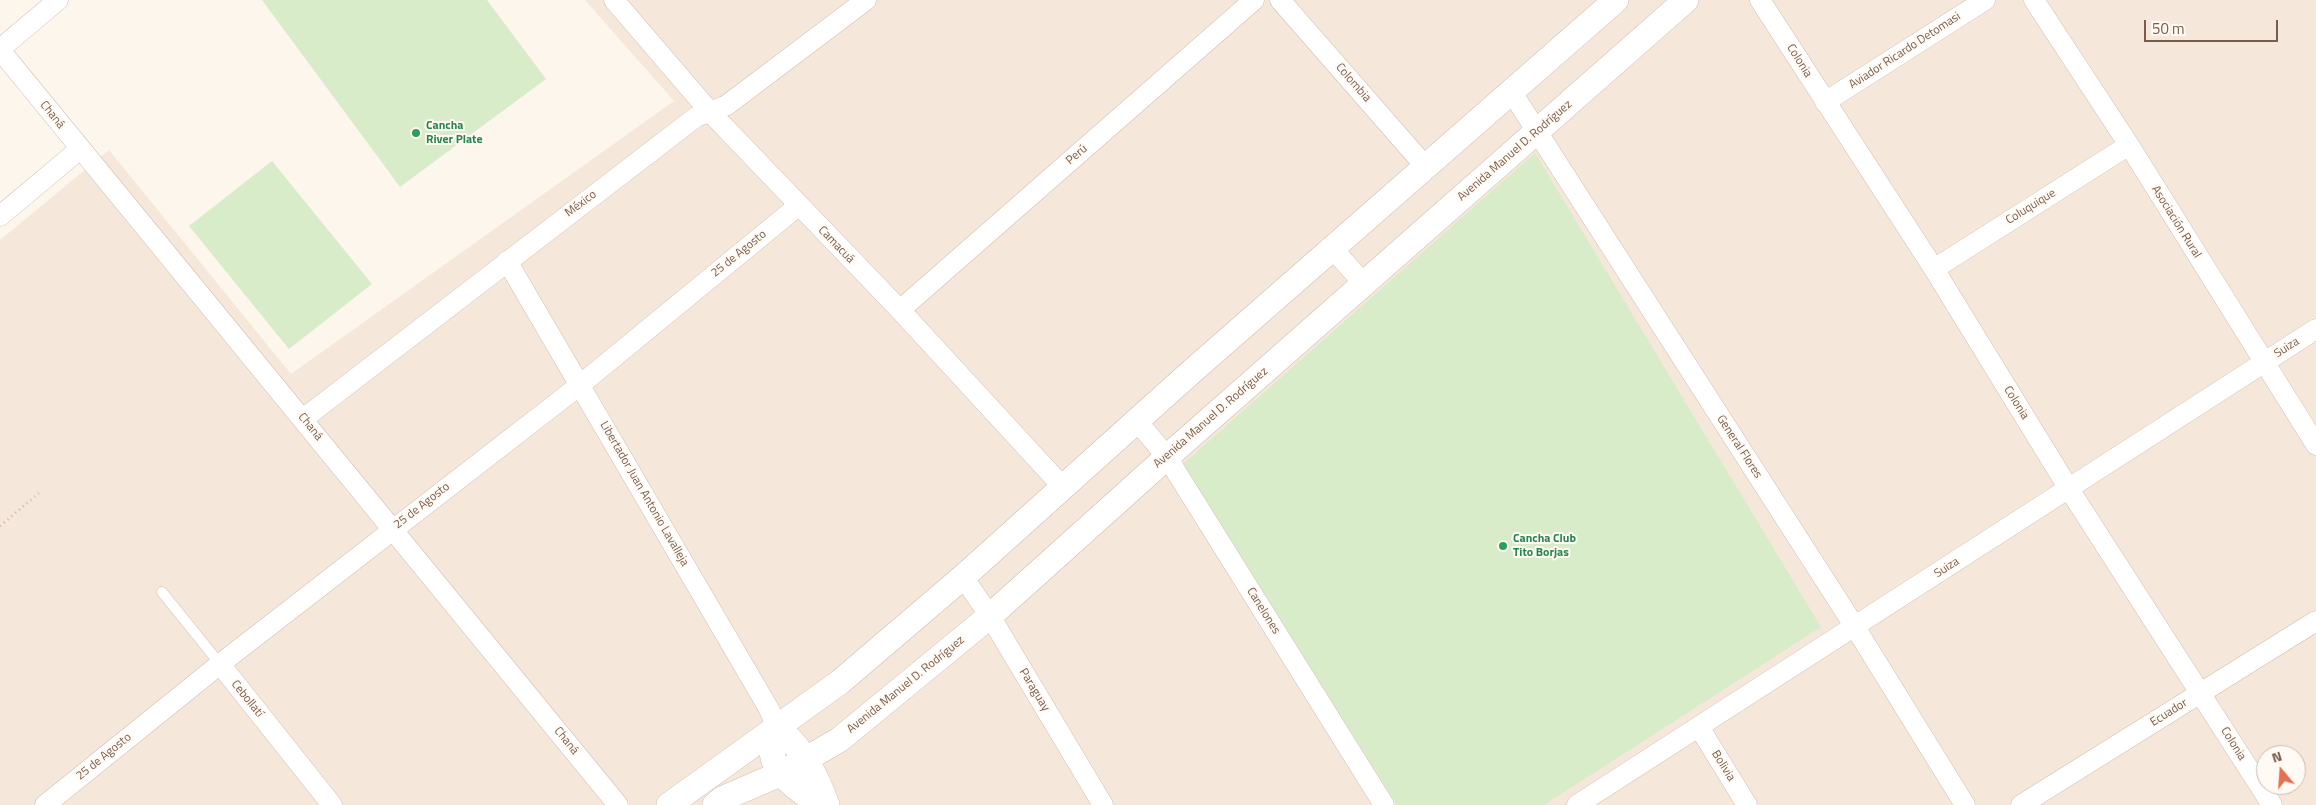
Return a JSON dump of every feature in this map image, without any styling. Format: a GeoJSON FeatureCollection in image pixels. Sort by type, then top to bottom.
{"type":"FeatureCollection","features":[{"type":"Feature","properties":{"kind":"street"},"geometry":{"type":"LineString","coordinates":[[0,49],[58,0]]}},
{"type":"Feature","properties":{"kind":"street","name":"Camacuá"},"geometry":{"type":"LineString","coordinates":[[614,0],[710,112],[798,206],[900,310],[1062,486]]}},
{"type":"Feature","properties":{"kind":"street","name":"México"},"geometry":{"type":"LineString","coordinates":[[303,419],[696,117],[727,105],[866,0]]}},
{"type":"Feature","properties":{"kind":"street","name":"Perú"},"geometry":{"type":"LineString","coordinates":[[900,310],[1254,0]]}},
{"type":"Feature","properties":{"kind":"street","name":"Colombia"},"geometry":{"type":"LineString","coordinates":[[1280,0],[1426,166]]}},
{"type":"Feature","properties":{"kind":"street"},"geometry":{"type":"LineString","coordinates":[[669,805],[840,682],[1616,0]]}},
{"type":"Feature","properties":{"kind":"street","name":"Avenida Manuel D. Rodríguez"},"geometry":{"type":"LineString","coordinates":[[715,805],[782,773],[839,740],[990,616],[1167,456],[1686,0]]}},
{"type":"Feature","properties":{"kind":"street","name":"Colonia"},"geometry":{"type":"LineString","coordinates":[[1760,0],[1934,270],[2069,489],[2272,805]]}},
{"type":"Feature","properties":{"kind":"street","name":"Aviador Ricardo Detomasi"},"geometry":{"type":"LineString","coordinates":[[1825,102],[1985,0]]}},
{"type":"Feature","properties":{"kind":"street","name":"Asociación Rural"},"geometry":{"type":"LineString","coordinates":[[2034,0],[2129,146],[2316,445]]}},
{"type":"Feature","properties":{"kind":"street","name":"Chaná"},"geometry":{"type":"LineString","coordinates":[[0,49],[618,805]]}},
{"type":"Feature","properties":{"kind":"street","name":"General Flores"},"geometry":{"type":"LineString","coordinates":[[1511,91],[1855,627],[1965,805]]}},
{"type":"Feature","properties":{"kind":"street","name":"Coluquique"},"geometry":{"type":"LineString","coordinates":[[1934,270],[2129,146]]}},
{"type":"Feature","properties":{"kind":"street"},"geometry":{"type":"LineString","coordinates":[[0,216],[80,149]]}},
{"type":"Feature","properties":{"kind":"street","name":"25 de Agosto"},"geometry":{"type":"LineString","coordinates":[[45,805],[220,664],[580,385],[798,206]]}},
{"type":"Feature","properties":{"kind":"street"},"geometry":{"type":"LineString","coordinates":[[1332,248],[1364,284]]}},
{"type":"Feature","properties":{"kind":"street","name":"Libertador Juan Antonio Lavalleja"},"geometry":{"type":"LineString","coordinates":[[507,261],[769,709],[777,728],[787,735],[805,760],[821,788],[827,805]]}},
{"type":"Feature","properties":{"kind":"street","name":"Suiza"},"geometry":{"type":"LineString","coordinates":[[1577,805],[2316,329]]}},
{"type":"Feature","properties":{"kind":"street","name":"Canelones"},"geometry":{"type":"LineString","coordinates":[[1137,420],[1167,456],[1384,805]]}},
{"type":"Feature","properties":{"kind":"street","name":"Paraguay"},"geometry":{"type":"LineString","coordinates":[[962,576],[990,616],[1103,805]]}},
{"type":"Feature","properties":{"kind":"street","name":"Ecuador"},"geometry":{"type":"LineString","coordinates":[[2021,805],[2316,621]]}},
{"type":"Feature","properties":{"kind":"street","name":"Cebollatí"},"geometry":{"type":"LineString","coordinates":[[220,664],[332,805]]}},
{"type":"Feature","properties":{"kind":"street","name":"Bolivia"},"geometry":{"type":"LineString","coordinates":[[1698,727],[1747,805]]}},
{"type":"Feature","properties":{"kind":"street"},"geometry":{"type":"LineString","coordinates":[[777,728],[772,754],[782,773],[797,788],[821,805]]}},
{"type":"Feature","properties":{"kind":"lane","name":"Cebollatí"},"geometry":{"type":"LineString","coordinates":[[162,592],[220,664]]}},
{"type":"Feature","properties":{"kind":"path"},"geometry":{"type":"LineString","coordinates":[[0,526],[38,493]]}},
{"type":"Feature","properties":{"kind":"shaded area"},"geometry":{"type":"Polygon","coordinates":[[[585,0],[2316,0],[2316,805],[0,805],[0,240],[109,150],[291,374],[674,101],[585,0]]]}},
{"type":"Feature","properties":{"kind":"green space","name":"Cancha River Plate"},"geometry":{"type":"Polygon","coordinates":[[[262,0],[487,0],[546,79],[400,187],[262,0]]]}},
{"type":"Feature","properties":{"kind":"green space","name":"Cancha Club Tito Borjas"},"geometry":{"type":"Polygon","coordinates":[[[1535,153],[1821,627],[1544,805],[1397,805],[1183,464],[1535,153]]]}},
{"type":"Feature","properties":{"kind":"green space"},"geometry":{"type":"Polygon","coordinates":[[[272,161],[372,284],[289,349],[189,226],[272,161]]]}},
{"type":"Feature","properties":{"kind":"place","name":"Cancha River Plate"},"geometry":{"type":"Point","coordinates":[416,133]}},
{"type":"Feature","properties":{"kind":"place","name":"Cancha Club Tito Borjas"},"geometry":{"type":"Point","coordinates":[1503,546]}}]}
